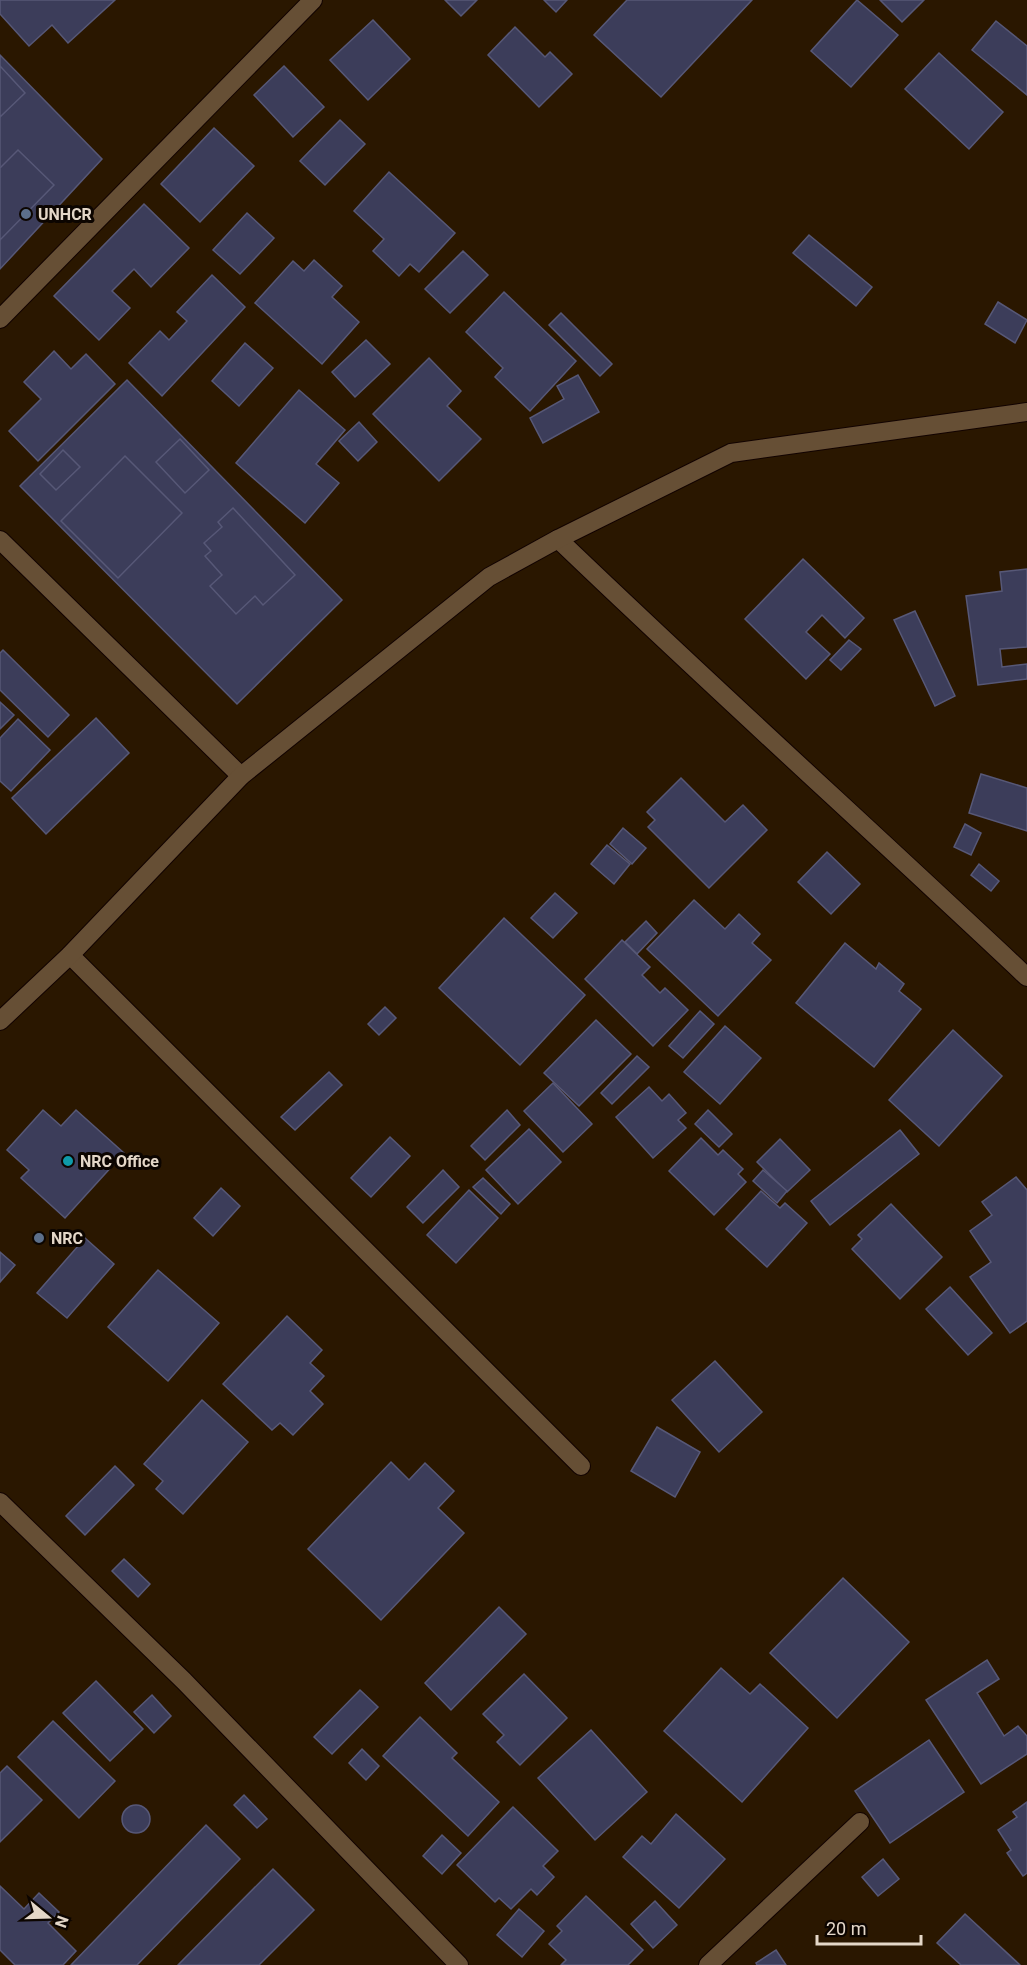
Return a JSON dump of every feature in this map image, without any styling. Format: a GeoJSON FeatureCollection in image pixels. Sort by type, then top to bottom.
{"type":"FeatureCollection","features":[{"type":"Feature","properties":{"kind":"street"},"geometry":{"type":"LineString","coordinates":[[0,319],[314,0]]}},
{"type":"Feature","properties":{"kind":"street"},"geometry":{"type":"LineString","coordinates":[[0,1021],[70,955],[241,776],[489,577],[558,539],[731,453],[1027,412]]}},
{"type":"Feature","properties":{"kind":"street"},"geometry":{"type":"LineString","coordinates":[[558,539],[680,656],[816,778],[1027,976]]}},
{"type":"Feature","properties":{"kind":"street"},"geometry":{"type":"LineString","coordinates":[[0,540],[241,776]]}},
{"type":"Feature","properties":{"kind":"street"},"geometry":{"type":"LineString","coordinates":[[70,955],[581,1466]]}},
{"type":"Feature","properties":{"kind":"street"},"geometry":{"type":"LineString","coordinates":[[0,1502],[184,1681],[459,1965]]}},
{"type":"Feature","properties":{"kind":"street"},"geometry":{"type":"LineString","coordinates":[[708,1965],[860,1822]]}},
{"type":"Feature","properties":{"kind":"building"},"geometry":{"type":"Polygon","coordinates":[[[0,0],[115,0],[68,43],[52,25],[29,46],[0,14],[0,0]]]}},
{"type":"Feature","properties":{"kind":"building"},"geometry":{"type":"Polygon","coordinates":[[[445,0],[477,0],[461,16],[445,0]]]}},
{"type":"Feature","properties":{"kind":"building"},"geometry":{"type":"Polygon","coordinates":[[[544,0],[567,0],[556,12],[544,0]]]}},
{"type":"Feature","properties":{"kind":"building"},"geometry":{"type":"Polygon","coordinates":[[[627,0],[752,0],[661,97],[594,35],[627,0]]]}},
{"type":"Feature","properties":{"kind":"building"},"geometry":{"type":"Polygon","coordinates":[[[857,0],[898,35],[851,87],[811,51],[857,0]]]}},
{"type":"Feature","properties":{"kind":"building"},"geometry":{"type":"Polygon","coordinates":[[[880,0],[924,0],[902,22],[880,0]]]}},
{"type":"Feature","properties":{"kind":"building"},"geometry":{"type":"Polygon","coordinates":[[[373,20],[410,59],[368,100],[330,60],[373,20]]]}},
{"type":"Feature","properties":{"kind":"building"},"geometry":{"type":"Polygon","coordinates":[[[996,21],[1027,46],[1027,95],[972,50],[996,21]]]}},
{"type":"Feature","properties":{"kind":"building"},"geometry":{"type":"Polygon","coordinates":[[[515,27],[545,57],[550,52],[572,74],[539,107],[488,55],[515,27]]]}},
{"type":"Feature","properties":{"kind":"building"},"geometry":{"type":"Polygon","coordinates":[[[939,53],[1003,112],[969,149],[905,89],[939,53]]]}},
{"type":"Feature","properties":{"kind":"building","name":"UNHCR"},"geometry":{"type":"Polygon","coordinates":[[[0,55],[102,159],[0,269],[0,55]]]}},
{"type":"Feature","properties":{"kind":"building"},"geometry":{"type":"Polygon","coordinates":[[[0,66],[25,93],[0,117],[0,66]]]}},
{"type":"Feature","properties":{"kind":"building"},"geometry":{"type":"Polygon","coordinates":[[[284,66],[324,107],[293,137],[254,95],[284,66]]]}},
{"type":"Feature","properties":{"kind":"building"},"geometry":{"type":"Polygon","coordinates":[[[340,120],[365,144],[325,185],[300,161],[340,120]]]}},
{"type":"Feature","properties":{"kind":"building"},"geometry":{"type":"Polygon","coordinates":[[[214,128],[254,166],[200,222],[161,184],[214,128]]]}},
{"type":"Feature","properties":{"kind":"building"},"geometry":{"type":"Polygon","coordinates":[[[18,150],[54,185],[0,240],[0,168],[18,150]]]}},
{"type":"Feature","properties":{"kind":"building"},"geometry":{"type":"Polygon","coordinates":[[[389,172],[455,233],[419,272],[410,264],[399,276],[373,251],[384,239],[354,211],[389,172]]]}},
{"type":"Feature","properties":{"kind":"building"},"geometry":{"type":"Polygon","coordinates":[[[144,204],[189,248],[151,287],[134,269],[112,291],[130,308],[99,340],[54,296],[144,204]]]}},
{"type":"Feature","properties":{"kind":"building"},"geometry":{"type":"Polygon","coordinates":[[[247,213],[274,238],[240,274],[213,250],[247,213]]]}},
{"type":"Feature","properties":{"kind":"building"},"geometry":{"type":"Polygon","coordinates":[[[809,235],[872,287],[856,306],[793,253],[809,235]]]}},
{"type":"Feature","properties":{"kind":"building"},"geometry":{"type":"Polygon","coordinates":[[[463,251],[488,275],[450,313],[425,289],[463,251]]]}},
{"type":"Feature","properties":{"kind":"building"},"geometry":{"type":"Polygon","coordinates":[[[314,260],[342,286],[332,297],[359,322],[322,364],[255,303],[293,261],[304,271],[314,260]]]}},
{"type":"Feature","properties":{"kind":"building"},"geometry":{"type":"Polygon","coordinates":[[[212,275],[245,307],[162,396],[129,363],[160,331],[169,340],[187,321],[177,312],[212,275]]]}},
{"type":"Feature","properties":{"kind":"building"},"geometry":{"type":"Polygon","coordinates":[[[504,292],[576,361],[530,411],[495,377],[503,368],[466,332],[504,292]]]}},
{"type":"Feature","properties":{"kind":"building"},"geometry":{"type":"Polygon","coordinates":[[[998,302],[1027,320],[1015,343],[985,324],[998,302]]]}},
{"type":"Feature","properties":{"kind":"building"},"geometry":{"type":"Polygon","coordinates":[[[561,313],[612,364],[600,376],[549,325],[561,313]]]}},
{"type":"Feature","properties":{"kind":"building"},"geometry":{"type":"Polygon","coordinates":[[[366,340],[390,364],[355,397],[332,372],[366,340]]]}},
{"type":"Feature","properties":{"kind":"building"},"geometry":{"type":"Polygon","coordinates":[[[245,343],[273,368],[239,406],[212,381],[245,343]]]}},
{"type":"Feature","properties":{"kind":"building"},"geometry":{"type":"Polygon","coordinates":[[[54,351],[71,369],[86,354],[115,384],[38,461],[9,431],[41,399],[24,382],[54,351]]]}},
{"type":"Feature","properties":{"kind":"building"},"geometry":{"type":"Polygon","coordinates":[[[429,358],[461,391],[447,406],[481,439],[439,481],[373,414],[429,358]]]}},
{"type":"Feature","properties":{"kind":"building"},"geometry":{"type":"Polygon","coordinates":[[[578,375],[599,412],[543,443],[530,418],[564,399],[557,386],[578,375]]]}},
{"type":"Feature","properties":{"kind":"building"},"geometry":{"type":"Polygon","coordinates":[[[127,380],[342,600],[237,704],[20,486],[127,380]]]}},
{"type":"Feature","properties":{"kind":"building"},"geometry":{"type":"Polygon","coordinates":[[[299,390],[345,430],[316,464],[339,483],[305,523],[236,463],[299,390]]]}},
{"type":"Feature","properties":{"kind":"building"},"geometry":{"type":"Polygon","coordinates":[[[359,422],[377,442],[358,461],[339,441],[359,422]]]}},
{"type":"Feature","properties":{"kind":"building"},"geometry":{"type":"Polygon","coordinates":[[[180,439],[209,470],[185,493],[156,462],[180,439]]]}},
{"type":"Feature","properties":{"kind":"building"},"geometry":{"type":"Polygon","coordinates":[[[63,450],[80,467],[56,490],[40,474],[63,450]]]}},
{"type":"Feature","properties":{"kind":"building"},"geometry":{"type":"Polygon","coordinates":[[[125,456],[182,513],[118,578],[61,521],[125,456]]]}},
{"type":"Feature","properties":{"kind":"building"},"geometry":{"type":"Polygon","coordinates":[[[233,508],[295,575],[263,605],[255,596],[236,614],[210,586],[222,575],[205,556],[211,551],[204,543],[222,527],[218,522],[233,508]]]}},
{"type":"Feature","properties":{"kind":"building"},"geometry":{"type":"Polygon","coordinates":[[[803,559],[864,618],[845,638],[822,615],[806,632],[830,654],[806,679],[745,619],[803,559]]]}},
{"type":"Feature","properties":{"kind":"building"},"geometry":{"type":"Polygon","coordinates":[[[1027,569],[1027,647],[1000,649],[1002,667],[1027,664],[1027,679],[978,685],[966,596],[1002,591],[1000,572],[1027,569]]]}},
{"type":"Feature","properties":{"kind":"building"},"geometry":{"type":"Polygon","coordinates":[[[915,611],[955,696],[935,706],[894,620],[915,611]]]}},
{"type":"Feature","properties":{"kind":"building"},"geometry":{"type":"Polygon","coordinates":[[[849,640],[861,649],[841,670],[830,660],[849,640]]]}},
{"type":"Feature","properties":{"kind":"building"},"geometry":{"type":"Polygon","coordinates":[[[3,650],[69,715],[48,737],[0,690],[0,653],[3,650]]]}},
{"type":"Feature","properties":{"kind":"building"},"geometry":{"type":"Polygon","coordinates":[[[0,702],[14,715],[0,729],[0,702]]]}},
{"type":"Feature","properties":{"kind":"building"},"geometry":{"type":"Polygon","coordinates":[[[96,718],[129,753],[46,834],[12,798],[96,718]]]}},
{"type":"Feature","properties":{"kind":"building"},"geometry":{"type":"Polygon","coordinates":[[[18,719],[50,750],[11,791],[0,781],[0,738],[18,719]]]}},
{"type":"Feature","properties":{"kind":"building"},"geometry":{"type":"Polygon","coordinates":[[[981,774],[1027,788],[1027,831],[969,813],[981,774]]]}},
{"type":"Feature","properties":{"kind":"building"},"geometry":{"type":"Polygon","coordinates":[[[681,778],[725,822],[743,805],[767,830],[709,888],[648,827],[655,820],[647,812],[681,778]]]}},
{"type":"Feature","properties":{"kind":"building"},"geometry":{"type":"Polygon","coordinates":[[[965,824],[981,833],[971,855],[954,847],[965,824]]]}},
{"type":"Feature","properties":{"kind":"building"},"geometry":{"type":"Polygon","coordinates":[[[623,828],[646,848],[632,864],[610,844],[623,828]]]}},
{"type":"Feature","properties":{"kind":"building"},"geometry":{"type":"Polygon","coordinates":[[[607,845],[630,864],[614,884],[591,864],[607,845]]]}},
{"type":"Feature","properties":{"kind":"building"},"geometry":{"type":"Polygon","coordinates":[[[827,852],[860,884],[831,914],[798,882],[827,852]]]}},
{"type":"Feature","properties":{"kind":"building"},"geometry":{"type":"Polygon","coordinates":[[[979,864],[999,881],[991,891],[971,875],[979,864]]]}},
{"type":"Feature","properties":{"kind":"building"},"geometry":{"type":"Polygon","coordinates":[[[555,893],[577,913],[553,938],[531,918],[555,893]]]}},
{"type":"Feature","properties":{"kind":"building"},"geometry":{"type":"Polygon","coordinates":[[[694,900],[725,929],[739,914],[760,934],[752,943],[771,960],[718,1016],[647,949],[694,900]]]}},
{"type":"Feature","properties":{"kind":"building"},"geometry":{"type":"Polygon","coordinates":[[[504,918],[585,995],[520,1065],[439,988],[504,918]]]}},
{"type":"Feature","properties":{"kind":"building"},"geometry":{"type":"Polygon","coordinates":[[[646,921],[657,933],[637,954],[625,942],[646,921]]]}},
{"type":"Feature","properties":{"kind":"building"},"geometry":{"type":"Polygon","coordinates":[[[622,940],[650,967],[642,975],[660,993],[665,988],[688,1010],[653,1046],[585,979],[622,940]]]}},
{"type":"Feature","properties":{"kind":"building"},"geometry":{"type":"Polygon","coordinates":[[[845,943],[876,969],[879,963],[904,984],[899,991],[921,1009],[874,1067],[796,1003],[845,943]]]}},
{"type":"Feature","properties":{"kind":"building"},"geometry":{"type":"Polygon","coordinates":[[[385,1007],[396,1018],[379,1035],[368,1024],[385,1007]]]}},
{"type":"Feature","properties":{"kind":"building"},"geometry":{"type":"Polygon","coordinates":[[[700,1011],[714,1024],[683,1058],[669,1046],[700,1011]]]}},
{"type":"Feature","properties":{"kind":"building"},"geometry":{"type":"Polygon","coordinates":[[[596,1020],[631,1054],[579,1106],[544,1073],[596,1020]]]}},
{"type":"Feature","properties":{"kind":"building"},"geometry":{"type":"Polygon","coordinates":[[[725,1026],[761,1058],[720,1104],[684,1072],[725,1026]]]}},
{"type":"Feature","properties":{"kind":"building"},"geometry":{"type":"Polygon","coordinates":[[[953,1030],[1002,1076],[939,1146],[889,1100],[953,1030]]]}},
{"type":"Feature","properties":{"kind":"building"},"geometry":{"type":"Polygon","coordinates":[[[637,1056],[649,1067],[612,1104],[601,1093],[637,1056]]]}},
{"type":"Feature","properties":{"kind":"building"},"geometry":{"type":"Polygon","coordinates":[[[329,1072],[342,1085],[295,1130],[281,1117],[329,1072]]]}},
{"type":"Feature","properties":{"kind":"building"},"geometry":{"type":"Polygon","coordinates":[[[553,1083],[592,1124],[563,1152],[524,1111],[553,1083]]]}},
{"type":"Feature","properties":{"kind":"building"},"geometry":{"type":"Polygon","coordinates":[[[649,1087],[662,1101],[669,1094],[686,1113],[678,1120],[686,1128],[653,1158],[616,1117],[649,1087]]]}},
{"type":"Feature","properties":{"kind":"building","name":"NRC Office"},"geometry":{"type":"Polygon","coordinates":[[[43,1110],[61,1126],[76,1110],[124,1153],[65,1218],[21,1178],[29,1170],[7,1150],[43,1110]]]}},
{"type":"Feature","properties":{"kind":"building"},"geometry":{"type":"Polygon","coordinates":[[[507,1110],[520,1125],[485,1160],[471,1146],[507,1110]]]}},
{"type":"Feature","properties":{"kind":"building"},"geometry":{"type":"Polygon","coordinates":[[[708,1110],[732,1134],[719,1147],[695,1124],[708,1110]]]}},
{"type":"Feature","properties":{"kind":"building"},"geometry":{"type":"Polygon","coordinates":[[[529,1129],[561,1162],[518,1204],[486,1170],[529,1129]]]}},
{"type":"Feature","properties":{"kind":"building"},"geometry":{"type":"Polygon","coordinates":[[[900,1130],[919,1154],[830,1225],[811,1201],[900,1130]]]}},
{"type":"Feature","properties":{"kind":"building"},"geometry":{"type":"Polygon","coordinates":[[[390,1137],[410,1156],[371,1197],[351,1178],[390,1137]]]}},
{"type":"Feature","properties":{"kind":"building"},"geometry":{"type":"Polygon","coordinates":[[[701,1138],[718,1155],[723,1150],[743,1169],[738,1174],[746,1182],[714,1215],[669,1171],[701,1138]]]}},
{"type":"Feature","properties":{"kind":"building"},"geometry":{"type":"Polygon","coordinates":[[[780,1139],[810,1170],[787,1192],[757,1162],[780,1139]]]}},
{"type":"Feature","properties":{"kind":"building"},"geometry":{"type":"Polygon","coordinates":[[[443,1170],[459,1187],[423,1223],[407,1207],[443,1170]]]}},
{"type":"Feature","properties":{"kind":"building"},"geometry":{"type":"Polygon","coordinates":[[[763,1170],[787,1191],[777,1203],[753,1181],[763,1170]]]}},
{"type":"Feature","properties":{"kind":"building"},"geometry":{"type":"Polygon","coordinates":[[[1016,1177],[1027,1190],[1027,1321],[1010,1333],[970,1277],[991,1262],[970,1231],[992,1215],[982,1202],[1016,1177]]]}},
{"type":"Feature","properties":{"kind":"building"},"geometry":{"type":"Polygon","coordinates":[[[483,1178],[510,1204],[501,1214],[473,1187],[483,1178]]]}},
{"type":"Feature","properties":{"kind":"building"},"geometry":{"type":"Polygon","coordinates":[[[221,1188],[240,1206],[213,1236],[194,1218],[221,1188]]]}},
{"type":"Feature","properties":{"kind":"building"},"geometry":{"type":"Polygon","coordinates":[[[469,1190],[498,1218],[456,1263],[427,1235],[469,1190]]]}},
{"type":"Feature","properties":{"kind":"building"},"geometry":{"type":"Polygon","coordinates":[[[761,1191],[780,1208],[785,1203],[807,1223],[767,1267],[726,1229],[761,1191]]]}},
{"type":"Feature","properties":{"kind":"building"},"geometry":{"type":"Polygon","coordinates":[[[891,1204],[942,1257],[900,1299],[852,1249],[862,1239],[858,1235],[891,1204]]]}},
{"type":"Feature","properties":{"kind":"building"},"geometry":{"type":"Polygon","coordinates":[[[85,1238],[114,1264],[67,1318],[37,1293],[85,1238]]]}},
{"type":"Feature","properties":{"kind":"building"},"geometry":{"type":"Polygon","coordinates":[[[0,1252],[15,1265],[0,1282],[0,1252]]]}},
{"type":"Feature","properties":{"kind":"building"},"geometry":{"type":"Polygon","coordinates":[[[158,1270],[219,1323],[168,1381],[108,1327],[158,1270]]]}},
{"type":"Feature","properties":{"kind":"building"},"geometry":{"type":"Polygon","coordinates":[[[950,1287],[992,1333],[968,1355],[926,1309],[950,1287]]]}},
{"type":"Feature","properties":{"kind":"building"},"geometry":{"type":"Polygon","coordinates":[[[287,1316],[322,1350],[310,1363],[324,1376],[310,1391],[323,1404],[293,1435],[280,1423],[272,1430],[223,1384],[287,1316]]]}},
{"type":"Feature","properties":{"kind":"building"},"geometry":{"type":"Polygon","coordinates":[[[715,1361],[762,1412],[719,1452],[672,1400],[715,1361]]]}},
{"type":"Feature","properties":{"kind":"building"},"geometry":{"type":"Polygon","coordinates":[[[202,1400],[248,1442],[183,1514],[156,1489],[163,1481],[144,1464],[202,1400]]]}},
{"type":"Feature","properties":{"kind":"building"},"geometry":{"type":"Polygon","coordinates":[[[657,1427],[700,1452],[675,1497],[631,1471],[657,1427]]]}},
{"type":"Feature","properties":{"kind":"building"},"geometry":{"type":"Polygon","coordinates":[[[391,1462],[409,1480],[425,1463],[454,1491],[438,1508],[464,1533],[381,1620],[308,1549],[391,1462]]]}},
{"type":"Feature","properties":{"kind":"building"},"geometry":{"type":"Polygon","coordinates":[[[115,1466],[134,1485],[85,1535],[66,1516],[115,1466]]]}},
{"type":"Feature","properties":{"kind":"building"},"geometry":{"type":"Polygon","coordinates":[[[124,1559],[150,1584],[138,1597],[112,1571],[124,1559]]]}},
{"type":"Feature","properties":{"kind":"building"},"geometry":{"type":"Polygon","coordinates":[[[843,1578],[909,1642],[837,1718],[770,1653],[843,1578]]]}},
{"type":"Feature","properties":{"kind":"building"},"geometry":{"type":"Polygon","coordinates":[[[499,1607],[526,1634],[451,1710],[425,1683],[499,1607]]]}},
{"type":"Feature","properties":{"kind":"building"},"geometry":{"type":"Polygon","coordinates":[[[987,1660],[999,1679],[977,1693],[1004,1736],[1018,1726],[1027,1736],[1027,1754],[981,1784],[926,1700],[987,1660]]]}},
{"type":"Feature","properties":{"kind":"building"},"geometry":{"type":"Polygon","coordinates":[[[721,1668],[750,1694],[760,1684],[808,1728],[742,1802],[664,1731],[721,1668]]]}},
{"type":"Feature","properties":{"kind":"building"},"geometry":{"type":"Polygon","coordinates":[[[524,1674],[567,1718],[520,1765],[497,1742],[504,1735],[483,1714],[524,1674]]]}},
{"type":"Feature","properties":{"kind":"building"},"geometry":{"type":"Polygon","coordinates":[[[96,1681],[143,1729],[110,1761],[63,1713],[96,1681]]]}},
{"type":"Feature","properties":{"kind":"building"},"geometry":{"type":"Polygon","coordinates":[[[360,1690],[378,1707],[332,1754],[314,1737],[360,1690]]]}},
{"type":"Feature","properties":{"kind":"building"},"geometry":{"type":"Polygon","coordinates":[[[152,1695],[171,1716],[154,1733],[134,1712],[152,1695]]]}},
{"type":"Feature","properties":{"kind":"building"},"geometry":{"type":"Polygon","coordinates":[[[420,1717],[457,1753],[452,1758],[499,1802],[468,1836],[383,1756],[420,1717]]]}},
{"type":"Feature","properties":{"kind":"building"},"geometry":{"type":"Polygon","coordinates":[[[53,1721],[115,1781],[79,1818],[18,1757],[53,1721]]]}},
{"type":"Feature","properties":{"kind":"building"},"geometry":{"type":"Polygon","coordinates":[[[591,1730],[647,1792],[595,1840],[538,1778],[591,1730]]]}},
{"type":"Feature","properties":{"kind":"building"},"geometry":{"type":"Polygon","coordinates":[[[929,1740],[964,1792],[890,1843],[855,1791],[929,1740]]]}},
{"type":"Feature","properties":{"kind":"building"},"geometry":{"type":"Polygon","coordinates":[[[362,1749],[379,1766],[366,1780],[349,1763],[362,1749]]]}},
{"type":"Feature","properties":{"kind":"building"},"geometry":{"type":"Polygon","coordinates":[[[7,1766],[42,1800],[0,1842],[0,1773],[7,1766]]]}},
{"type":"Feature","properties":{"kind":"building"},"geometry":{"type":"Polygon","coordinates":[[[244,1795],[267,1819],[257,1828],[234,1805],[244,1795]]]}},
{"type":"Feature","properties":{"kind":"building"},"geometry":{"type":"Polygon","coordinates":[[[1027,1802],[1027,1873],[1023,1876],[1007,1853],[1011,1850],[998,1830],[1017,1817],[1013,1812],[1027,1802]]]}},
{"type":"Feature","properties":{"kind":"building"},"geometry":{"type":"Polygon","coordinates":[[[136,1805],[146,1809],[150,1819],[146,1829],[136,1833],[126,1829],[122,1819],[126,1809],[136,1805]]]}},
{"type":"Feature","properties":{"kind":"building"},"geometry":{"type":"Polygon","coordinates":[[[513,1807],[558,1851],[543,1866],[554,1877],[537,1895],[531,1889],[511,1909],[499,1898],[495,1902],[457,1865],[513,1807]]]}},
{"type":"Feature","properties":{"kind":"building"},"geometry":{"type":"Polygon","coordinates":[[[676,1814],[725,1859],[679,1908],[623,1857],[642,1836],[651,1844],[676,1814]]]}},
{"type":"Feature","properties":{"kind":"building"},"geometry":{"type":"Polygon","coordinates":[[[206,1825],[240,1859],[137,1965],[71,1965],[206,1825]]]}},
{"type":"Feature","properties":{"kind":"building"},"geometry":{"type":"Polygon","coordinates":[[[442,1835],[461,1853],[442,1874],[423,1856],[442,1835]]]}},
{"type":"Feature","properties":{"kind":"building"},"geometry":{"type":"Polygon","coordinates":[[[883,1859],[899,1879],[878,1896],[862,1877],[883,1859]]]}},
{"type":"Feature","properties":{"kind":"building"},"geometry":{"type":"Polygon","coordinates":[[[273,1869],[314,1910],[259,1965],[178,1965],[273,1869]]]}},
{"type":"Feature","properties":{"kind":"building"},"geometry":{"type":"Polygon","coordinates":[[[0,1886],[24,1909],[39,1893],[59,1912],[48,1923],[76,1951],[63,1965],[15,1965],[0,1950],[0,1886]]]}},
{"type":"Feature","properties":{"kind":"building"},"geometry":{"type":"Polygon","coordinates":[[[586,1896],[643,1950],[628,1965],[561,1965],[566,1960],[549,1944],[562,1931],[557,1926],[586,1896]]]}},
{"type":"Feature","properties":{"kind":"building"},"geometry":{"type":"Polygon","coordinates":[[[655,1901],[677,1925],[653,1948],[631,1924],[655,1901]]]}},
{"type":"Feature","properties":{"kind":"building"},"geometry":{"type":"Polygon","coordinates":[[[519,1909],[544,1931],[522,1957],[497,1935],[519,1909]]]}},
{"type":"Feature","properties":{"kind":"building"},"geometry":{"type":"Polygon","coordinates":[[[965,1914],[1020,1965],[961,1965],[937,1943],[965,1914]]]}},
{"type":"Feature","properties":{"kind":"building"},"geometry":{"type":"Polygon","coordinates":[[[776,1950],[786,1965],[757,1965],[756,1963],[776,1950]]]}},
{"type":"Feature","properties":{"kind":"place","name":"UNHCR"},"geometry":{"type":"Point","coordinates":[26,214]}},
{"type":"Feature","properties":{"kind":"place","name":"NRC Office"},"geometry":{"type":"Point","coordinates":[68,1161]}},
{"type":"Feature","properties":{"kind":"place","name":"NRC"},"geometry":{"type":"Point","coordinates":[39,1238]}}]}
